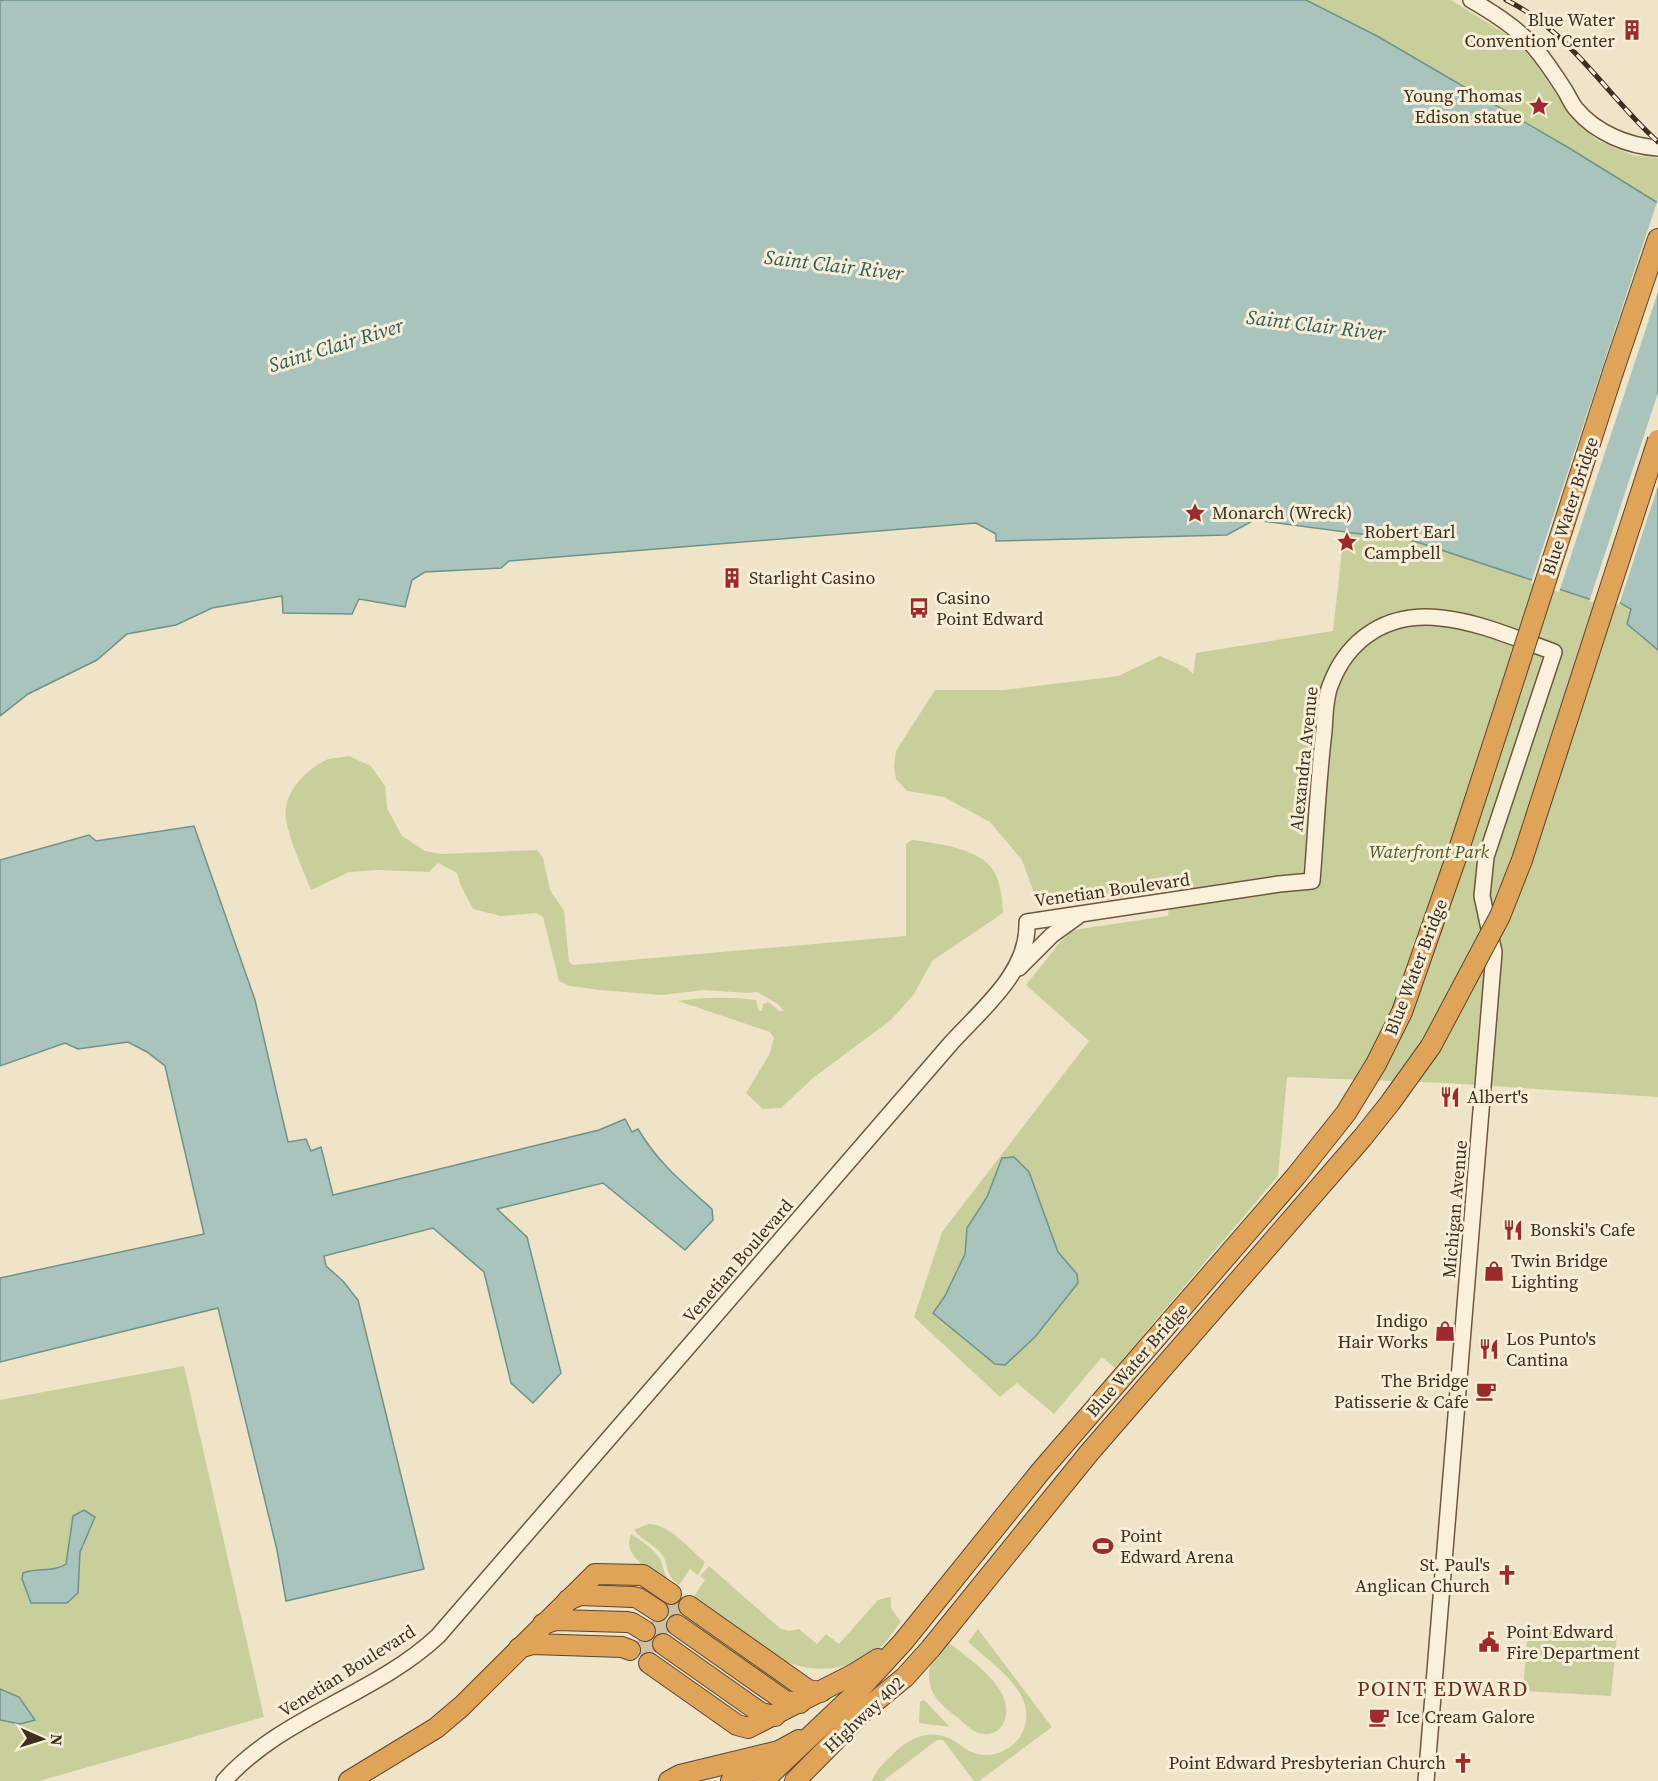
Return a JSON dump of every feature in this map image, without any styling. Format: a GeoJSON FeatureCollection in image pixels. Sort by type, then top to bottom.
{"type":"FeatureCollection","features":[{"type":"Feature","properties":{"kind":"highway","name":"Blue Water Bridge"},"geometry":{"type":"LineString","coordinates":[[907,1637],[1041,1471],[1316,1153],[1346,1113],[1376,1064],[1402,1012],[1419,966],[1658,238]]}},
{"type":"Feature","properties":{"kind":"highway","name":"Blue Water Bridge"},"geometry":{"type":"LineString","coordinates":[[931,1648],[1089,1453],[1363,1137],[1431,1046],[1486,944],[1522,860],[1658,440]]}},
{"type":"Feature","properties":{"kind":"highway"},"geometry":{"type":"LineString","coordinates":[[349,1781],[436,1728],[462,1706],[595,1574],[639,1574],[647,1577],[651,1622]]}},
{"type":"Feature","properties":{"kind":"highway"},"geometry":{"type":"LineString","coordinates":[[567,1609],[630,1611],[651,1622],[625,1635],[545,1633],[549,1618],[567,1609]]}},
{"type":"Feature","properties":{"kind":"highway"},"geometry":{"type":"LineString","coordinates":[[793,1706],[669,1635],[761,1713],[793,1706],[854,1674],[907,1637]]}},
{"type":"Feature","properties":{"kind":"highway"},"geometry":{"type":"LineString","coordinates":[[731,1781],[818,1730],[858,1691],[907,1637]]}},
{"type":"Feature","properties":{"kind":"highway","name":"Highway 402"},"geometry":{"type":"LineString","coordinates":[[795,1781],[866,1709],[905,1677],[931,1648]]}},
{"type":"Feature","properties":{"kind":"highway"},"geometry":{"type":"LineString","coordinates":[[669,1781],[680,1775],[708,1777],[736,1761],[777,1755]]}},
{"type":"Feature","properties":{"kind":"highway"},"geometry":{"type":"LineString","coordinates":[[684,1781],[708,1777],[777,1755]]}},
{"type":"Feature","properties":{"kind":"highway"},"geometry":{"type":"LineString","coordinates":[[760,1781],[777,1755]]}},
{"type":"Feature","properties":{"kind":"street"},"geometry":{"type":"LineString","coordinates":[[1471,0],[1517,30],[1534,47],[1576,109],[1593,125],[1606,134],[1627,142],[1658,148]]}},
{"type":"Feature","properties":{"kind":"street","name":"Alexandra Avenue"},"geometry":{"type":"LineString","coordinates":[[1312,881],[1320,768],[1329,688],[1338,667],[1354,644],[1368,632],[1408,618],[1440,618],[1476,625],[1554,652]]}},
{"type":"Feature","properties":{"kind":"street","name":"Michigan Avenue"},"geometry":{"type":"LineString","coordinates":[[1426,1781],[1494,952],[1482,896],[1483,876],[1486,857],[1554,652]]}},
{"type":"Feature","properties":{"kind":"street","name":"Venetian Boulevard"},"geometry":{"type":"LineString","coordinates":[[224,1781],[255,1753],[283,1733],[407,1661],[438,1636],[1014,974],[1023,952],[1027,922],[1312,881]]}},
{"type":"Feature","properties":{"kind":"street"},"geometry":{"type":"LineString","coordinates":[[1014,974],[1052,935],[1080,915]]}},
{"type":"Feature","properties":{"kind":"green space"},"geometry":{"type":"Polygon","coordinates":[[[1306,0],[1451,0],[1512,38],[1532,59],[1575,121],[1597,140],[1632,155],[1658,158],[1658,203],[1569,148],[1377,36],[1306,0]]]}},
{"type":"Feature","properties":{"kind":"green space","name":"Waterfront Park"},"geometry":{"type":"Polygon","coordinates":[[[1344,532],[1414,541],[1539,582],[1595,588],[1632,609],[1636,633],[1658,650],[1658,1097],[1446,1083],[1287,1077],[1278,1176],[1115,1368],[1102,1357],[1054,1414],[1017,1383],[1000,1397],[914,1317],[942,1232],[1089,1041],[1026,985],[1061,941],[1073,930],[1168,916],[1172,873],[1148,893],[1100,901],[1039,907],[1022,860],[990,822],[944,797],[907,791],[896,779],[894,767],[896,751],[935,690],[1003,690],[1118,676],[1160,656],[1187,668],[1193,674],[1196,653],[1333,631],[1344,532]]]}},
{"type":"Feature","properties":{"kind":"green space"},"geometry":{"type":"Polygon","coordinates":[[[349,756],[371,766],[385,786],[387,808],[402,836],[425,851],[441,854],[537,850],[543,858],[550,890],[564,911],[569,962],[573,965],[906,936],[906,844],[912,840],[957,848],[987,863],[994,871],[998,881],[1003,913],[932,961],[914,994],[891,1020],[813,1078],[781,1108],[763,1109],[746,1093],[769,1055],[774,1038],[770,1032],[678,1001],[707,998],[746,999],[756,1000],[759,1011],[762,1011],[763,1004],[768,1002],[779,1011],[784,1011],[778,1004],[757,992],[704,990],[662,995],[570,986],[559,981],[543,917],[536,913],[501,916],[473,909],[457,873],[438,863],[429,872],[378,870],[349,872],[311,890],[288,828],[286,810],[288,801],[291,792],[303,776],[318,764],[328,759],[349,756]]]}},
{"type":"Feature","properties":{"kind":"green space"},"geometry":{"type":"Polygon","coordinates":[[[184,1366],[264,1717],[39,1781],[0,1781],[0,1400],[184,1366]]]}},
{"type":"Feature","properties":{"kind":"green space"},"geometry":{"type":"Polygon","coordinates":[[[648,1524],[664,1528],[679,1538],[705,1562],[698,1575],[690,1569],[679,1585],[675,1581],[660,1552],[634,1530],[648,1524]]]}},
{"type":"Feature","properties":{"kind":"green space"},"geometry":{"type":"Polygon","coordinates":[[[631,1534],[656,1553],[670,1583],[648,1569],[635,1557],[629,1543],[631,1534]]]}},
{"type":"Feature","properties":{"kind":"green space"},"geometry":{"type":"Polygon","coordinates":[[[709,1566],[781,1629],[789,1631],[799,1629],[817,1644],[826,1634],[839,1644],[878,1600],[889,1597],[891,1608],[901,1622],[882,1646],[859,1661],[821,1669],[795,1665],[782,1660],[693,1598],[705,1580],[700,1576],[709,1566]]]}},
{"type":"Feature","properties":{"kind":"green space"},"geometry":{"type":"Polygon","coordinates":[[[1528,1626],[1617,1635],[1611,1696],[1523,1691],[1528,1626]]]}},
{"type":"Feature","properties":{"kind":"green space"},"geometry":{"type":"Polygon","coordinates":[[[978,1629],[1052,1727],[979,1781],[974,1781],[943,1740],[937,1740],[883,1781],[872,1781],[881,1766],[901,1747],[915,1738],[931,1734],[948,1737],[971,1752],[984,1755],[1002,1752],[1020,1737],[1026,1722],[1026,1708],[1021,1695],[1002,1672],[968,1642],[978,1629]]]}},
{"type":"Feature","properties":{"kind":"green space"},"geometry":{"type":"Polygon","coordinates":[[[948,1642],[979,1667],[999,1688],[1005,1700],[1006,1712],[1003,1724],[995,1732],[980,1734],[973,1730],[942,1705],[935,1696],[930,1684],[930,1665],[948,1642]]]}},
{"type":"Feature","properties":{"kind":"green space"},"geometry":{"type":"Polygon","coordinates":[[[924,1700],[950,1727],[919,1723],[920,1702],[924,1700]]]}},
{"type":"Feature","properties":{"kind":"water","name":"Saint Clair River"},"geometry":{"type":"Polygon","coordinates":[[[1306,0],[1377,36],[1569,148],[1658,203],[1658,650],[1627,624],[1631,609],[1596,589],[1592,600],[1414,541],[1254,520],[1227,535],[996,541],[996,534],[976,523],[509,561],[501,568],[425,572],[412,580],[405,607],[359,599],[352,614],[283,613],[282,596],[212,608],[176,625],[127,634],[97,660],[28,694],[0,716],[0,1],[1306,0]]]}},
{"type":"Feature","properties":{"kind":"water"},"geometry":{"type":"Polygon","coordinates":[[[194,826],[255,1000],[288,1142],[306,1139],[311,1151],[321,1147],[333,1195],[599,1130],[625,1119],[632,1132],[638,1129],[663,1163],[712,1209],[713,1220],[685,1250],[603,1183],[497,1209],[527,1237],[561,1373],[533,1403],[511,1383],[484,1272],[433,1228],[324,1256],[326,1266],[343,1281],[358,1300],[424,1569],[286,1601],[277,1550],[218,1308],[0,1362],[0,1278],[204,1234],[165,1066],[147,1052],[128,1042],[78,1049],[65,1043],[0,1066],[0,860],[89,835],[96,841],[194,826]]]}},
{"type":"Feature","properties":{"kind":"water"},"geometry":{"type":"Polygon","coordinates":[[[1014,1157],[1029,1172],[1058,1252],[1077,1274],[1078,1283],[1035,1337],[1005,1365],[995,1364],[933,1313],[945,1296],[965,1254],[967,1228],[987,1197],[1002,1158],[1014,1157]]]}},
{"type":"Feature","properties":{"kind":"water"},"geometry":{"type":"Polygon","coordinates":[[[84,1510],[95,1517],[80,1552],[78,1593],[67,1603],[31,1603],[22,1579],[23,1573],[61,1567],[66,1564],[73,1516],[84,1510]]]}},
{"type":"Feature","properties":{"kind":"water"},"geometry":{"type":"Polygon","coordinates":[[[0,1689],[19,1697],[35,1720],[20,1724],[0,1720],[0,1689]]]}},
{"type":"Feature","properties":{"kind":"pier"},"geometry":{"type":"Polygon","coordinates":[[[1658,199],[1658,292],[1559,592],[1531,583],[1658,199]]]}},
{"type":"Feature","properties":{"kind":"pier"},"geometry":{"type":"Polygon","coordinates":[[[1658,393],[1658,486],[1619,605],[1597,593],[1594,602],[1589,602],[1658,393]]]}},
{"type":"Feature","properties":{"kind":"tunnel"},"geometry":{"type":"LineString","coordinates":[[665,1602],[683,1615]]}},
{"type":"Feature","properties":{"kind":"tunnel"},"geometry":{"type":"LineString","coordinates":[[651,1622],[670,1635]]}},
{"type":"Feature","properties":{"kind":"tunnel"},"geometry":{"type":"LineString","coordinates":[[637,1641],[656,1654]]}},
{"type":"Feature","properties":{"kind":"railway"},"geometry":{"type":"LineString","coordinates":[[1506,0],[1529,13],[1569,46],[1658,142]]}},
{"type":"Feature","properties":{"kind":"place","name":"Blue Water Convention Center"},"geometry":{"type":"Point","coordinates":[1632,30]}},
{"type":"Feature","properties":{"kind":"place","name":"Young Thomas Edison statue"},"geometry":{"type":"Point","coordinates":[1539,106]}},
{"type":"Feature","properties":{"kind":"place","name":"Monarch (Wreck)"},"geometry":{"type":"Point","coordinates":[1195,513]}},
{"type":"Feature","properties":{"kind":"place","name":"Robert Earl Campbell"},"geometry":{"type":"Point","coordinates":[1347,542]}},
{"type":"Feature","properties":{"kind":"place","name":"Starlight Casino"},"geometry":{"type":"Point","coordinates":[732,578]}},
{"type":"Feature","properties":{"kind":"place","name":"Casino Point Edward"},"geometry":{"type":"Point","coordinates":[919,608]}},
{"type":"Feature","properties":{"kind":"place","name":"Albert's"},"geometry":{"type":"Point","coordinates":[1450,1097]}},
{"type":"Feature","properties":{"kind":"place","name":"Bonski's Cafe"},"geometry":{"type":"Point","coordinates":[1513,1230]}},
{"type":"Feature","properties":{"kind":"place","name":"Twin Bridge Lighting"},"geometry":{"type":"Point","coordinates":[1494,1271]}},
{"type":"Feature","properties":{"kind":"place","name":"Indigo Hair Works"},"geometry":{"type":"Point","coordinates":[1445,1331]}},
{"type":"Feature","properties":{"kind":"place","name":"Los Punto's Cantina"},"geometry":{"type":"Point","coordinates":[1489,1349]}},
{"type":"Feature","properties":{"kind":"place","name":"The Bridge Patisserie & Cafe"},"geometry":{"type":"Point","coordinates":[1486,1391]}},
{"type":"Feature","properties":{"kind":"place","name":"Point Edward Arena"},"geometry":{"type":"Point","coordinates":[1103,1546]}},
{"type":"Feature","properties":{"kind":"place","name":"St. Paul's Anglican Church"},"geometry":{"type":"Point","coordinates":[1507,1575]}},
{"type":"Feature","properties":{"kind":"place","name":"Point Edward Fire Department"},"geometry":{"type":"Point","coordinates":[1489,1642]}},
{"type":"Feature","properties":{"kind":"place","name":"Ice Cream Galore"},"geometry":{"type":"Point","coordinates":[1379,1717]}},
{"type":"Feature","properties":{"kind":"place","name":"Point Edward Presbyterian Church"},"geometry":{"type":"Point","coordinates":[1463,1763]}},
{"type":"Feature","properties":{"kind":"district","name":"POINT EDWARD"},"geometry":{"type":"Point","coordinates":[1443,1689]}}]}
